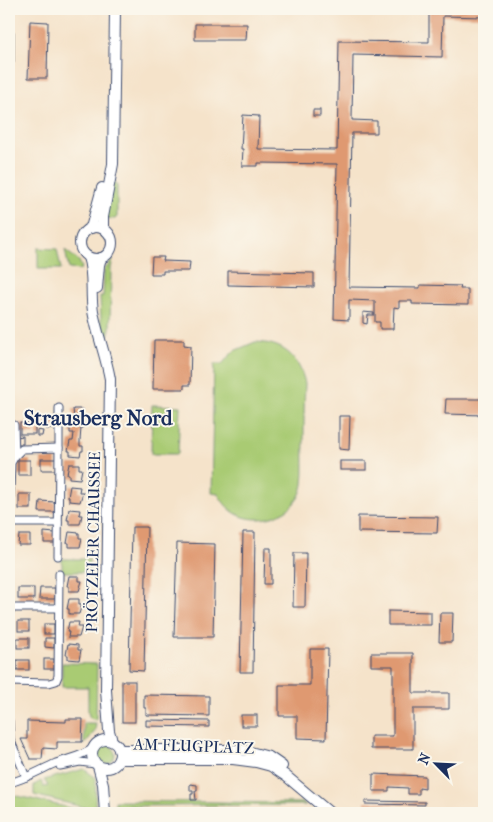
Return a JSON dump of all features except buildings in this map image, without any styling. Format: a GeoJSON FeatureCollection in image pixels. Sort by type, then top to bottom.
{"type":"FeatureCollection","features":[{"type":"Feature","properties":{"kind":"main road","name":"PRÖTZELER CHAUSSEE"},"geometry":{"type":"LineString","coordinates":[[100,336],[97,300],[99,265],[101,258],[109,252],[112,244],[111,237],[103,229],[113,164],[115,9]]}},
{"type":"Feature","properties":{"kind":"main road","name":"PRÖTZELER CHAUSSEE"},"geometry":{"type":"LineString","coordinates":[[112,156],[91,228],[85,232],[80,241],[81,248],[88,257],[91,268],[93,312],[110,379],[106,690],[109,731],[112,741],[118,746],[119,754]]}},
{"type":"Feature","properties":{"kind":"main road"},"geometry":{"type":"LineString","coordinates":[[91,228],[103,229]]}},
{"type":"Feature","properties":{"kind":"main road"},"geometry":{"type":"LineString","coordinates":[[88,257],[101,258]]}},
{"type":"Feature","properties":{"kind":"main road","name":"PRÖTZELER CHAUSSEE"},"geometry":{"type":"LineString","coordinates":[[105,813],[103,784],[97,765],[92,757],[106,690]]}},
{"type":"Feature","properties":{"kind":"main road"},"geometry":{"type":"LineString","coordinates":[[96,745],[106,740],[112,741]]}},
{"type":"Feature","properties":{"kind":"main road","name":"AM FLUGPLATZ"},"geometry":{"type":"LineString","coordinates":[[119,754],[238,750],[256,753],[269,757],[290,773],[330,813]]}},
{"type":"Feature","properties":{"kind":"main road"},"geometry":{"type":"LineString","coordinates":[[97,765],[106,768],[112,767],[119,754]]}},
{"type":"Feature","properties":{"kind":"main road","name":"PRÖTZELER CHAUSSEE"},"geometry":{"type":"LineString","coordinates":[[105,813],[112,767]]}},
{"type":"Feature","properties":{"kind":"street"},"geometry":{"type":"LineString","coordinates":[[58,556],[59,408]]}},
{"type":"Feature","properties":{"kind":"street"},"geometry":{"type":"LineString","coordinates":[[14,425],[9,523],[58,523]]}},
{"type":"Feature","properties":{"kind":"street"},"geometry":{"type":"LineString","coordinates":[[12,461],[22,449],[59,448]]}},
{"type":"Feature","properties":{"kind":"street"},"geometry":{"type":"LineString","coordinates":[[9,682],[49,683],[56,681],[58,676],[59,574]]}},
{"type":"Feature","properties":{"kind":"street"},"geometry":{"type":"LineString","coordinates":[[9,608],[58,608]]}},
{"type":"Feature","properties":{"kind":"street"},"geometry":{"type":"LineString","coordinates":[[9,721],[10,739],[26,777]]}},
{"type":"Feature","properties":{"kind":"street"},"geometry":{"type":"LineString","coordinates":[[42,771],[57,763],[83,755],[96,745]]}},
{"type":"Feature","properties":{"kind":"street"},"geometry":{"type":"LineString","coordinates":[[9,783],[42,771],[80,762],[97,765]]}},
{"type":"Feature","properties":{"kind":"green space"},"geometry":{"type":"Polygon","coordinates":[[[113,178],[117,186],[117,217],[115,219],[105,218],[113,178]]]}},
{"type":"Feature","properties":{"kind":"green space"},"geometry":{"type":"Polygon","coordinates":[[[38,248],[57,249],[61,269],[38,269],[38,248]]]}},
{"type":"Feature","properties":{"kind":"green space"},"geometry":{"type":"Polygon","coordinates":[[[65,250],[79,261],[82,268],[80,270],[69,269],[65,250]]]}},
{"type":"Feature","properties":{"kind":"green space"},"geometry":{"type":"Polygon","coordinates":[[[113,260],[111,268],[110,329],[106,341],[101,321],[100,296],[103,296],[104,270],[113,260]]]}},
{"type":"Feature","properties":{"kind":"green space"},"geometry":{"type":"Polygon","coordinates":[[[255,342],[274,345],[288,352],[302,373],[305,383],[304,473],[301,492],[293,505],[273,517],[251,519],[234,512],[225,505],[218,494],[211,493],[214,364],[222,364],[234,351],[255,342]]]}},
{"type":"Feature","properties":{"kind":"green space"},"geometry":{"type":"Polygon","coordinates":[[[152,405],[180,406],[178,454],[151,454],[152,405]]]}},
{"type":"Feature","properties":{"kind":"green space"},"geometry":{"type":"Polygon","coordinates":[[[62,559],[89,559],[89,572],[62,572],[62,559]]]}},
{"type":"Feature","properties":{"kind":"green space"},"geometry":{"type":"Polygon","coordinates":[[[62,663],[97,664],[96,720],[90,718],[88,713],[88,687],[62,687],[62,663]]]}},
{"type":"Feature","properties":{"kind":"green space"},"geometry":{"type":"Polygon","coordinates":[[[84,723],[96,723],[95,731],[84,745],[84,723]]]}},
{"type":"Feature","properties":{"kind":"green space"},"geometry":{"type":"Polygon","coordinates":[[[105,744],[112,747],[115,754],[112,761],[105,764],[98,761],[95,754],[98,747],[105,744]]]}},
{"type":"Feature","properties":{"kind":"green space"},"geometry":{"type":"Polygon","coordinates":[[[84,769],[96,778],[95,810],[34,795],[34,785],[41,781],[44,787],[48,786],[44,780],[84,769]]]}},
{"type":"Feature","properties":{"kind":"green space"},"geometry":{"type":"Polygon","coordinates":[[[9,794],[93,813],[9,813],[9,794]]]}},
{"type":"Feature","properties":{"kind":"green space"},"geometry":{"type":"Polygon","coordinates":[[[115,801],[304,803],[306,805],[115,806],[115,801]]]}},
{"type":"Feature","properties":{"kind":"district","name":"Strausberg Nord"},"geometry":{"type":"Point","coordinates":[98,418]}}]}
